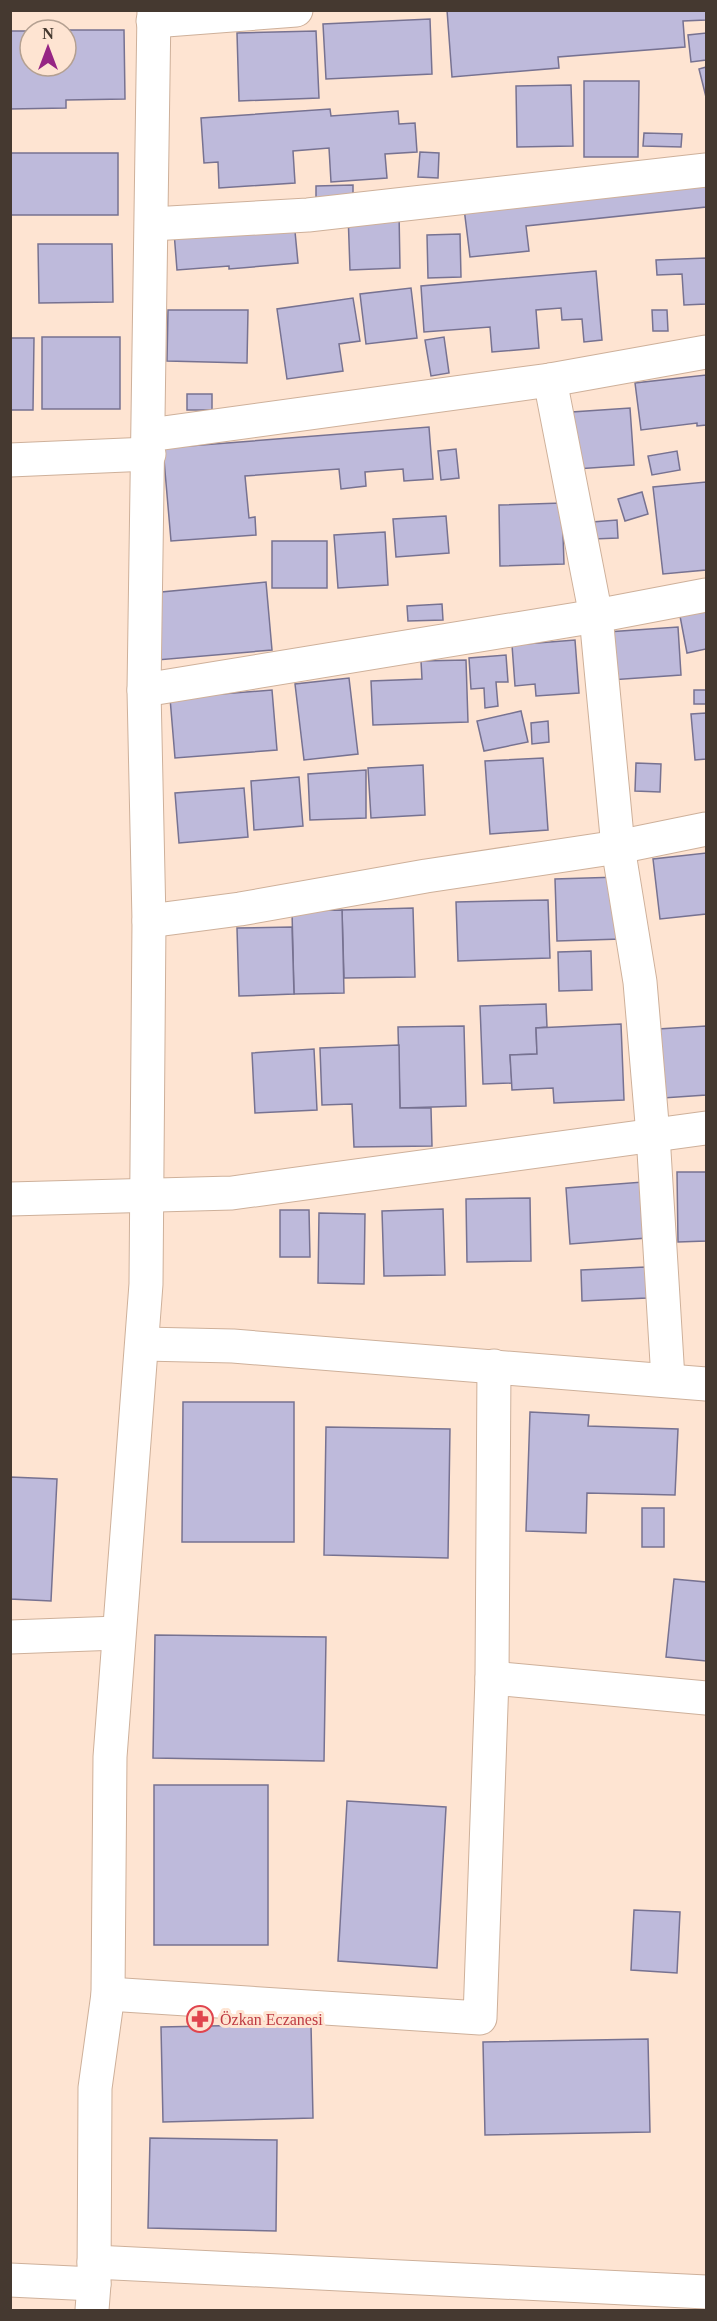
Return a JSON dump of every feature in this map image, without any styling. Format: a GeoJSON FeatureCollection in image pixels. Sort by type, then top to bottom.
{"type":"FeatureCollection","features":[{"type":"Feature","properties":{"kind":"street"},"geometry":{"type":"LineString","coordinates":[[93,2286],[95,2088],[108,1994],[108,1816],[118,1633],[143,1344],[146,1284],[149,921],[144,690],[153,16],[296,10]]}},
{"type":"Feature","properties":{"kind":"street"},"geometry":{"type":"LineString","coordinates":[[152,224],[308,215],[706,170]]}},
{"type":"Feature","properties":{"kind":"street"},"geometry":{"type":"LineString","coordinates":[[10,460],[149,445],[550,380],[706,352]]}},
{"type":"Feature","properties":{"kind":"street"},"geometry":{"type":"LineString","coordinates":[[550,380],[596,616],[618,847],[640,982],[653,1135],[668,1379]]}},
{"type":"Feature","properties":{"kind":"street"},"geometry":{"type":"LineString","coordinates":[[144,690],[596,616],[706,595]]}},
{"type":"Feature","properties":{"kind":"street"},"geometry":{"type":"LineString","coordinates":[[149,921],[240,909],[426,876],[618,847],[706,829]]}},
{"type":"Feature","properties":{"kind":"street"},"geometry":{"type":"LineString","coordinates":[[10,1199],[232,1193],[706,1128]]}},
{"type":"Feature","properties":{"kind":"street"},"geometry":{"type":"LineString","coordinates":[[143,1344],[233,1346],[668,1379],[706,1384]]}},
{"type":"Feature","properties":{"kind":"street"},"geometry":{"type":"LineString","coordinates":[[108,1994],[480,2018],[492,1678],[494,1366]]}},
{"type":"Feature","properties":{"kind":"street"},"geometry":{"type":"LineString","coordinates":[[10,1637],[118,1633]]}},
{"type":"Feature","properties":{"kind":"street"},"geometry":{"type":"LineString","coordinates":[[492,1678],[706,1698]]}},
{"type":"Feature","properties":{"kind":"street"},"geometry":{"type":"LineString","coordinates":[[10,2280],[93,2286],[706,2292]]}},
{"type":"Feature","properties":{"kind":"building"},"geometry":{"type":"Polygon","coordinates":[[[447,10],[706,10],[706,20],[683,21],[685,47],[558,57],[559,68],[452,77],[447,10]]]}},
{"type":"Feature","properties":{"kind":"building"},"geometry":{"type":"Polygon","coordinates":[[[430,19],[432,74],[326,79],[323,24],[430,19]]]}},
{"type":"Feature","properties":{"kind":"building"},"geometry":{"type":"Polygon","coordinates":[[[78,30],[124,30],[125,99],[66,100],[66,108],[10,109],[10,31],[18,31],[18,78],[78,78],[78,30]]]}},
{"type":"Feature","properties":{"kind":"building"},"geometry":{"type":"Polygon","coordinates":[[[316,31],[319,98],[239,101],[237,33],[316,31]]]}},
{"type":"Feature","properties":{"kind":"building"},"geometry":{"type":"Polygon","coordinates":[[[706,33],[706,60],[691,62],[688,35],[706,33]]]}},
{"type":"Feature","properties":{"kind":"building"},"geometry":{"type":"Polygon","coordinates":[[[706,67],[706,97],[699,69],[706,67]]]}},
{"type":"Feature","properties":{"kind":"building"},"geometry":{"type":"Polygon","coordinates":[[[584,81],[639,81],[638,157],[584,157],[584,81]]]}},
{"type":"Feature","properties":{"kind":"building"},"geometry":{"type":"Polygon","coordinates":[[[571,85],[573,146],[517,147],[516,86],[571,85]]]}},
{"type":"Feature","properties":{"kind":"building"},"geometry":{"type":"Polygon","coordinates":[[[330,109],[331,116],[398,111],[399,124],[415,123],[417,152],[385,154],[387,178],[331,182],[329,148],[293,151],[295,183],[219,188],[218,162],[204,163],[201,118],[330,109]]]}},
{"type":"Feature","properties":{"kind":"building"},"geometry":{"type":"Polygon","coordinates":[[[644,133],[682,134],[681,147],[643,146],[644,133]]]}},
{"type":"Feature","properties":{"kind":"building"},"geometry":{"type":"Polygon","coordinates":[[[420,152],[439,153],[438,178],[418,177],[420,152]]]}},
{"type":"Feature","properties":{"kind":"building"},"geometry":{"type":"Polygon","coordinates":[[[10,153],[118,153],[118,215],[10,215],[10,153]]]}},
{"type":"Feature","properties":{"kind":"building"},"geometry":{"type":"Polygon","coordinates":[[[706,175],[706,207],[526,226],[529,251],[470,257],[463,200],[706,175]]]}},
{"type":"Feature","properties":{"kind":"building"},"geometry":{"type":"Polygon","coordinates":[[[353,185],[353,207],[316,207],[316,186],[353,185]]]}},
{"type":"Feature","properties":{"kind":"building"},"geometry":{"type":"Polygon","coordinates":[[[399,212],[400,268],[350,270],[348,213],[399,212]]]}},
{"type":"Feature","properties":{"kind":"building"},"geometry":{"type":"Polygon","coordinates":[[[294,221],[298,263],[229,269],[229,266],[177,270],[174,232],[294,221]]]}},
{"type":"Feature","properties":{"kind":"building"},"geometry":{"type":"Polygon","coordinates":[[[460,234],[461,277],[428,278],[427,235],[460,234]]]}},
{"type":"Feature","properties":{"kind":"building"},"geometry":{"type":"Polygon","coordinates":[[[38,244],[112,244],[113,302],[39,303],[38,244]]]}},
{"type":"Feature","properties":{"kind":"building"},"geometry":{"type":"Polygon","coordinates":[[[706,258],[706,304],[684,305],[682,274],[657,275],[656,260],[706,258]]]}},
{"type":"Feature","properties":{"kind":"building"},"geometry":{"type":"Polygon","coordinates":[[[596,271],[602,340],[584,342],[582,319],[562,320],[561,308],[536,310],[539,348],[492,352],[490,327],[424,332],[421,286],[596,271]]]}},
{"type":"Feature","properties":{"kind":"building"},"geometry":{"type":"Polygon","coordinates":[[[411,288],[417,338],[366,344],[360,294],[411,288]]]}},
{"type":"Feature","properties":{"kind":"building"},"geometry":{"type":"Polygon","coordinates":[[[353,298],[360,341],[339,344],[343,371],[287,379],[277,309],[353,298]]]}},
{"type":"Feature","properties":{"kind":"building"},"geometry":{"type":"Polygon","coordinates":[[[168,310],[248,310],[247,363],[167,361],[168,310]]]}},
{"type":"Feature","properties":{"kind":"building"},"geometry":{"type":"Polygon","coordinates":[[[652,310],[667,310],[668,331],[653,331],[652,310]]]}},
{"type":"Feature","properties":{"kind":"building"},"geometry":{"type":"Polygon","coordinates":[[[42,337],[120,337],[120,409],[42,409],[42,337]]]}},
{"type":"Feature","properties":{"kind":"building"},"geometry":{"type":"Polygon","coordinates":[[[444,337],[449,373],[431,376],[425,340],[444,337]]]}},
{"type":"Feature","properties":{"kind":"building"},"geometry":{"type":"Polygon","coordinates":[[[10,338],[34,338],[33,410],[10,410],[10,338]]]}},
{"type":"Feature","properties":{"kind":"building"},"geometry":{"type":"Polygon","coordinates":[[[706,375],[706,425],[697,426],[697,423],[641,430],[635,383],[706,375]]]}},
{"type":"Feature","properties":{"kind":"building"},"geometry":{"type":"Polygon","coordinates":[[[187,394],[212,394],[212,410],[187,410],[187,394]]]}},
{"type":"Feature","properties":{"kind":"building"},"geometry":{"type":"Polygon","coordinates":[[[630,408],[634,465],[576,469],[572,412],[630,408]]]}},
{"type":"Feature","properties":{"kind":"building"},"geometry":{"type":"Polygon","coordinates":[[[429,427],[433,479],[404,481],[403,469],[365,472],[366,486],[341,489],[339,469],[245,476],[249,518],[255,517],[256,535],[171,541],[163,448],[429,427]]]}},
{"type":"Feature","properties":{"kind":"building"},"geometry":{"type":"Polygon","coordinates":[[[456,449],[459,478],[441,480],[438,451],[456,449]]]}},
{"type":"Feature","properties":{"kind":"building"},"geometry":{"type":"Polygon","coordinates":[[[677,451],[680,470],[652,475],[648,456],[677,451]]]}},
{"type":"Feature","properties":{"kind":"building"},"geometry":{"type":"Polygon","coordinates":[[[706,482],[706,570],[663,574],[653,487],[706,482]]]}},
{"type":"Feature","properties":{"kind":"building"},"geometry":{"type":"Polygon","coordinates":[[[642,492],[648,514],[625,521],[618,499],[642,492]]]}},
{"type":"Feature","properties":{"kind":"building"},"geometry":{"type":"Polygon","coordinates":[[[562,503],[564,564],[500,566],[499,505],[562,503]]]}},
{"type":"Feature","properties":{"kind":"building"},"geometry":{"type":"Polygon","coordinates":[[[446,516],[449,553],[396,557],[393,519],[446,516]]]}},
{"type":"Feature","properties":{"kind":"building"},"geometry":{"type":"Polygon","coordinates":[[[617,520],[618,538],[593,539],[592,522],[617,520]]]}},
{"type":"Feature","properties":{"kind":"building"},"geometry":{"type":"Polygon","coordinates":[[[385,532],[388,585],[338,588],[334,535],[385,532]]]}},
{"type":"Feature","properties":{"kind":"building"},"geometry":{"type":"Polygon","coordinates":[[[272,541],[327,541],[327,588],[272,588],[272,541]]]}},
{"type":"Feature","properties":{"kind":"building"},"geometry":{"type":"Polygon","coordinates":[[[266,582],[272,650],[157,660],[151,593],[266,582]]]}},
{"type":"Feature","properties":{"kind":"building"},"geometry":{"type":"Polygon","coordinates":[[[442,604],[443,620],[408,621],[407,606],[442,604]]]}},
{"type":"Feature","properties":{"kind":"building"},"geometry":{"type":"Polygon","coordinates":[[[706,611],[706,649],[687,653],[680,616],[706,611]]]}},
{"type":"Feature","properties":{"kind":"building"},"geometry":{"type":"Polygon","coordinates":[[[678,627],[681,675],[610,680],[607,632],[678,627]]]}},
{"type":"Feature","properties":{"kind":"building"},"geometry":{"type":"Polygon","coordinates":[[[575,640],[579,693],[536,696],[535,684],[515,686],[512,645],[575,640]]]}},
{"type":"Feature","properties":{"kind":"building"},"geometry":{"type":"Polygon","coordinates":[[[506,655],[508,682],[496,682],[498,706],[485,708],[484,688],[471,689],[469,658],[506,655]]]}},
{"type":"Feature","properties":{"kind":"building"},"geometry":{"type":"Polygon","coordinates":[[[466,660],[468,722],[373,725],[371,681],[422,679],[421,661],[466,660]]]}},
{"type":"Feature","properties":{"kind":"building"},"geometry":{"type":"Polygon","coordinates":[[[349,678],[358,754],[304,760],[295,684],[349,678]]]}},
{"type":"Feature","properties":{"kind":"building"},"geometry":{"type":"Polygon","coordinates":[[[272,690],[277,750],[175,758],[170,698],[272,690]]]}},
{"type":"Feature","properties":{"kind":"building"},"geometry":{"type":"Polygon","coordinates":[[[694,690],[706,690],[706,704],[694,704],[694,690]]]}},
{"type":"Feature","properties":{"kind":"building"},"geometry":{"type":"Polygon","coordinates":[[[521,711],[528,742],[484,751],[477,721],[521,711]]]}},
{"type":"Feature","properties":{"kind":"building"},"geometry":{"type":"Polygon","coordinates":[[[706,713],[706,759],[695,760],[691,714],[706,713]]]}},
{"type":"Feature","properties":{"kind":"building"},"geometry":{"type":"Polygon","coordinates":[[[548,721],[549,742],[532,744],[531,723],[548,721]]]}},
{"type":"Feature","properties":{"kind":"building"},"geometry":{"type":"Polygon","coordinates":[[[543,758],[548,830],[490,834],[485,761],[543,758]]]}},
{"type":"Feature","properties":{"kind":"building"},"geometry":{"type":"Polygon","coordinates":[[[636,763],[661,764],[660,792],[635,791],[636,763]]]}},
{"type":"Feature","properties":{"kind":"building"},"geometry":{"type":"Polygon","coordinates":[[[423,765],[425,815],[371,818],[368,768],[423,765]]]}},
{"type":"Feature","properties":{"kind":"building"},"geometry":{"type":"Polygon","coordinates":[[[366,770],[366,818],[310,820],[308,774],[366,770]]]}},
{"type":"Feature","properties":{"kind":"building"},"geometry":{"type":"Polygon","coordinates":[[[299,777],[303,826],[254,830],[251,781],[299,777]]]}},
{"type":"Feature","properties":{"kind":"building"},"geometry":{"type":"Polygon","coordinates":[[[244,788],[248,837],[179,843],[175,793],[244,788]]]}},
{"type":"Feature","properties":{"kind":"building"},"geometry":{"type":"Polygon","coordinates":[[[706,853],[706,914],[660,919],[653,859],[706,853]]]}},
{"type":"Feature","properties":{"kind":"building"},"geometry":{"type":"Polygon","coordinates":[[[619,877],[621,939],[557,941],[555,879],[619,877]]]}},
{"type":"Feature","properties":{"kind":"building"},"geometry":{"type":"Polygon","coordinates":[[[548,900],[550,958],[458,961],[456,902],[548,900]]]}},
{"type":"Feature","properties":{"kind":"building"},"geometry":{"type":"Polygon","coordinates":[[[413,908],[415,977],[344,978],[342,910],[413,908]]]}},
{"type":"Feature","properties":{"kind":"building"},"geometry":{"type":"Polygon","coordinates":[[[342,910],[344,993],[294,994],[292,911],[342,910]]]}},
{"type":"Feature","properties":{"kind":"building"},"geometry":{"type":"Polygon","coordinates":[[[292,927],[294,994],[239,996],[237,928],[292,927]]]}},
{"type":"Feature","properties":{"kind":"building"},"geometry":{"type":"Polygon","coordinates":[[[591,951],[592,990],[559,991],[558,952],[591,951]]]}},
{"type":"Feature","properties":{"kind":"building"},"geometry":{"type":"Polygon","coordinates":[[[546,1004],[547,1027],[536,1028],[537,1054],[510,1055],[512,1083],[483,1084],[480,1006],[546,1004]]]}},
{"type":"Feature","properties":{"kind":"building"},"geometry":{"type":"Polygon","coordinates":[[[621,1024],[624,1100],[554,1103],[553,1088],[512,1090],[510,1055],[537,1054],[536,1028],[621,1024]]]}},
{"type":"Feature","properties":{"kind":"building"},"geometry":{"type":"Polygon","coordinates":[[[464,1026],[466,1106],[400,1108],[398,1027],[464,1026]]]}},
{"type":"Feature","properties":{"kind":"building"},"geometry":{"type":"Polygon","coordinates":[[[706,1026],[706,1095],[663,1098],[658,1029],[706,1026]]]}},
{"type":"Feature","properties":{"kind":"building"},"geometry":{"type":"Polygon","coordinates":[[[399,1045],[400,1108],[431,1108],[432,1146],[354,1147],[352,1104],[322,1105],[320,1048],[399,1045]]]}},
{"type":"Feature","properties":{"kind":"building"},"geometry":{"type":"Polygon","coordinates":[[[314,1049],[317,1110],[255,1113],[252,1053],[314,1049]]]}},
{"type":"Feature","properties":{"kind":"building"},"geometry":{"type":"Polygon","coordinates":[[[677,1172],[706,1172],[706,1241],[678,1242],[677,1172]]]}},
{"type":"Feature","properties":{"kind":"building"},"geometry":{"type":"Polygon","coordinates":[[[643,1182],[647,1238],[570,1244],[566,1188],[643,1182]]]}},
{"type":"Feature","properties":{"kind":"building"},"geometry":{"type":"Polygon","coordinates":[[[530,1198],[531,1261],[467,1262],[466,1199],[530,1198]]]}},
{"type":"Feature","properties":{"kind":"building"},"geometry":{"type":"Polygon","coordinates":[[[443,1209],[445,1275],[384,1276],[382,1211],[443,1209]]]}},
{"type":"Feature","properties":{"kind":"building"},"geometry":{"type":"Polygon","coordinates":[[[280,1210],[309,1210],[310,1257],[280,1257],[280,1210]]]}},
{"type":"Feature","properties":{"kind":"building"},"geometry":{"type":"Polygon","coordinates":[[[319,1213],[365,1214],[364,1284],[318,1283],[319,1213]]]}},
{"type":"Feature","properties":{"kind":"building"},"geometry":{"type":"Polygon","coordinates":[[[646,1267],[647,1298],[582,1301],[581,1270],[646,1267]]]}},
{"type":"Feature","properties":{"kind":"building"},"geometry":{"type":"Polygon","coordinates":[[[183,1402],[294,1402],[294,1542],[182,1542],[183,1402]]]}},
{"type":"Feature","properties":{"kind":"building"},"geometry":{"type":"Polygon","coordinates":[[[530,1412],[589,1415],[588,1426],[678,1429],[675,1495],[587,1493],[586,1533],[526,1531],[530,1412]]]}},
{"type":"Feature","properties":{"kind":"building"},"geometry":{"type":"Polygon","coordinates":[[[326,1427],[450,1429],[448,1558],[324,1555],[326,1427]]]}},
{"type":"Feature","properties":{"kind":"building"},"geometry":{"type":"Polygon","coordinates":[[[10,1477],[57,1479],[51,1601],[10,1599],[10,1477]]]}},
{"type":"Feature","properties":{"kind":"building"},"geometry":{"type":"Polygon","coordinates":[[[642,1508],[664,1508],[664,1547],[642,1547],[642,1508]]]}},
{"type":"Feature","properties":{"kind":"building"},"geometry":{"type":"Polygon","coordinates":[[[674,1579],[706,1582],[706,1661],[666,1657],[674,1579]]]}},
{"type":"Feature","properties":{"kind":"building"},"geometry":{"type":"Polygon","coordinates":[[[155,1635],[326,1637],[324,1761],[153,1758],[155,1635]]]}},
{"type":"Feature","properties":{"kind":"building"},"geometry":{"type":"Polygon","coordinates":[[[154,1785],[268,1785],[268,1945],[154,1945],[154,1785]]]}},
{"type":"Feature","properties":{"kind":"building"},"geometry":{"type":"Polygon","coordinates":[[[347,1801],[446,1807],[437,1968],[338,1961],[347,1801]]]}},
{"type":"Feature","properties":{"kind":"building"},"geometry":{"type":"Polygon","coordinates":[[[634,1910],[680,1912],[677,1973],[631,1970],[634,1910]]]}},
{"type":"Feature","properties":{"kind":"building"},"geometry":{"type":"Polygon","coordinates":[[[311,2024],[313,2118],[163,2122],[161,2027],[311,2024]]]}},
{"type":"Feature","properties":{"kind":"building"},"geometry":{"type":"Polygon","coordinates":[[[648,2039],[650,2132],[485,2135],[483,2042],[648,2039]]]}},
{"type":"Feature","properties":{"kind":"building"},"geometry":{"type":"Polygon","coordinates":[[[150,2138],[277,2140],[276,2231],[148,2228],[150,2138]]]}},
{"type":"Feature","properties":{"kind":"place","name":"Özkan Eczanesi"},"geometry":{"type":"Point","coordinates":[200,2019]}}]}
